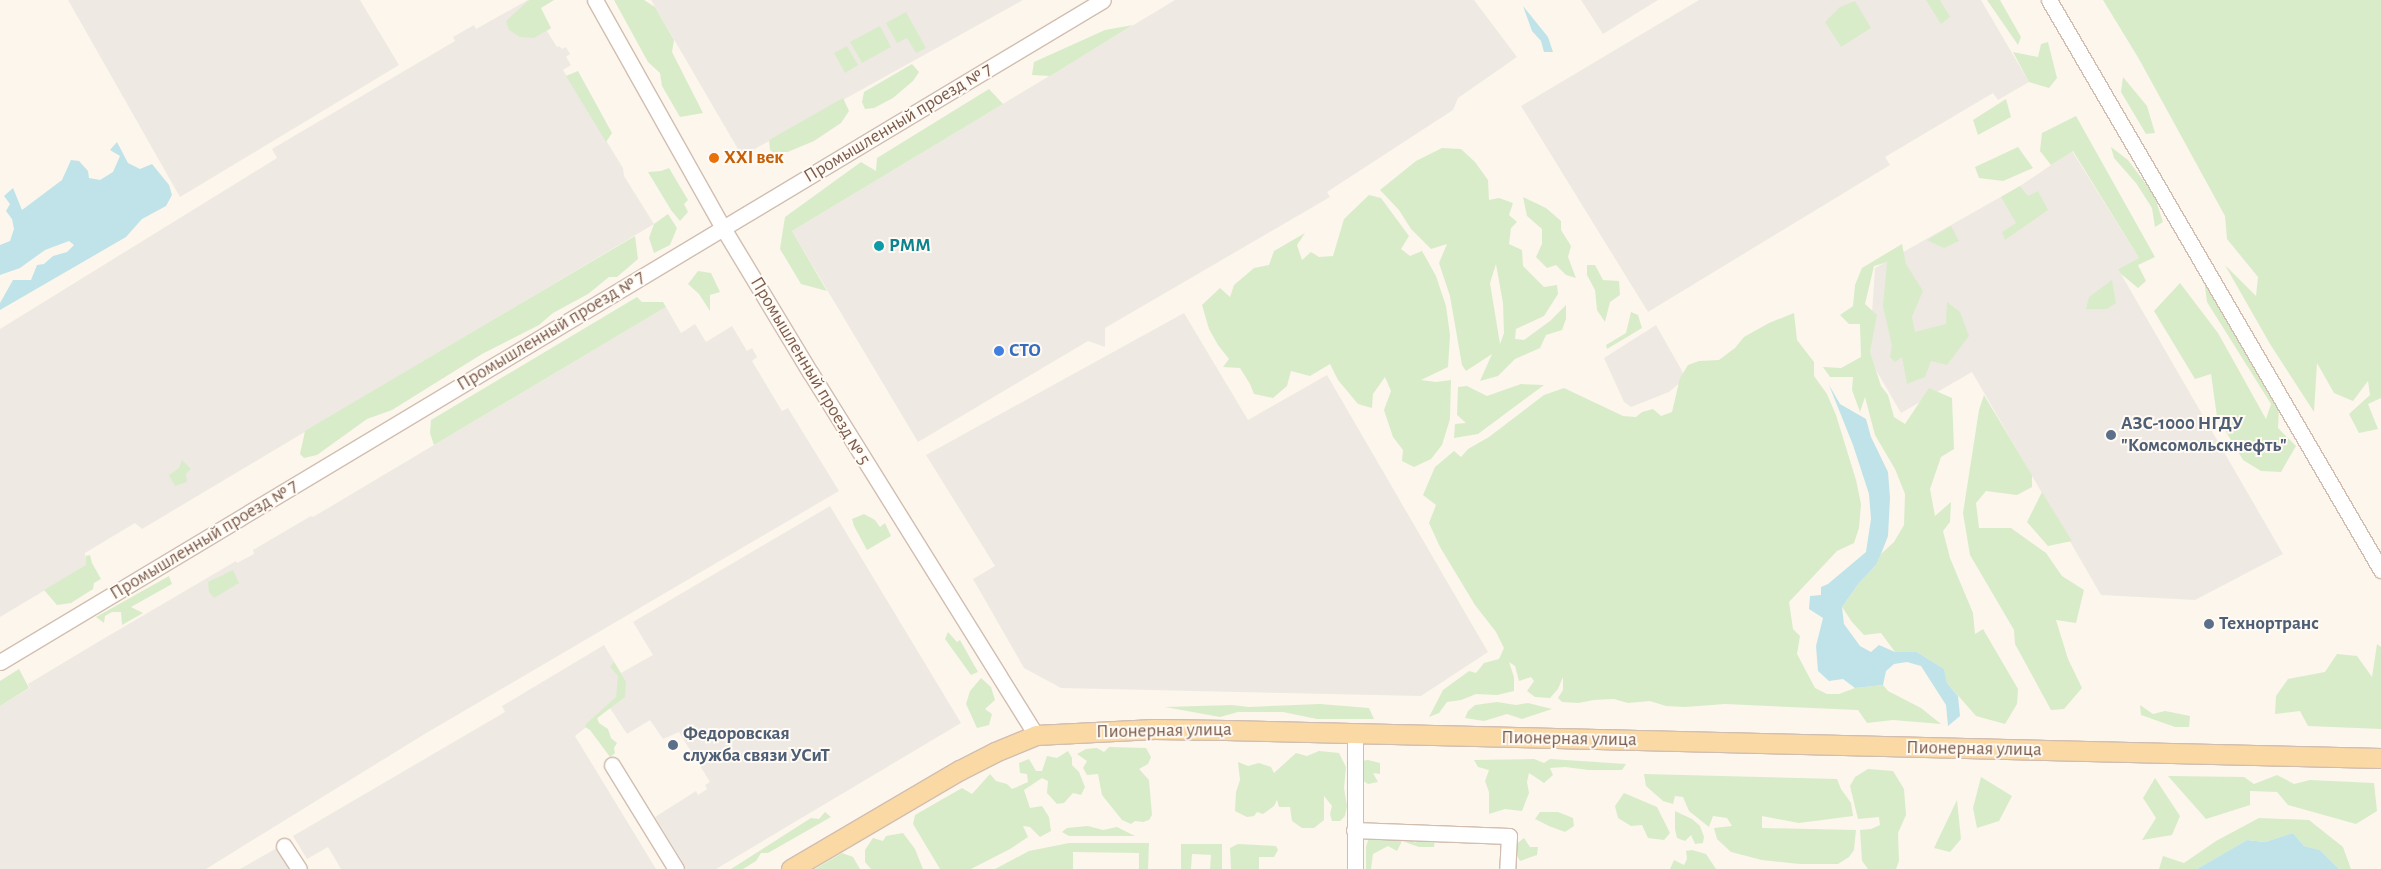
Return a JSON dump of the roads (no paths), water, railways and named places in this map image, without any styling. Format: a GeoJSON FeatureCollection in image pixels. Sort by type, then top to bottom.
{"type":"FeatureCollection","features":[{"type":"Feature","properties":{"kind":"main road","name":"Пионерная улица"},"geometry":{"type":"LineString","coordinates":[[791,869],[960,770],[995,752],[1036,735],[1154,729],[1355,732],[2381,758]]}},
{"type":"Feature","properties":{"kind":"street","name":"Промышленный проезд № 5"},"geometry":{"type":"LineString","coordinates":[[595,0],[723,228],[831,407],[1036,735]]}},
{"type":"Feature","properties":{"kind":"street","name":"Промышленный проезд № 7"},"geometry":{"type":"LineString","coordinates":[[0,662],[1103,0]]}},
{"type":"Feature","properties":{"kind":"street"},"geometry":{"type":"LineString","coordinates":[[2050,0],[2381,570]]}},
{"type":"Feature","properties":{"kind":"street"},"geometry":{"type":"LineString","coordinates":[[1355,732],[1355,869]]}},
{"type":"Feature","properties":{"kind":"street"},"geometry":{"type":"LineString","coordinates":[[612,765],[676,869]]}},
{"type":"Feature","properties":{"kind":"street"},"geometry":{"type":"LineString","coordinates":[[1354,830],[1509,836],[1507,869]]}},
{"type":"Feature","properties":{"kind":"street"},"geometry":{"type":"LineString","coordinates":[[284,846],[299,869]]}},
{"type":"Feature","properties":{"kind":"water"},"geometry":{"type":"Polygon","coordinates":[[[1523,6],[1548,37],[1553,52],[1544,52],[1541,41],[1532,31],[1523,6]]]}},
{"type":"Feature","properties":{"kind":"water"},"geometry":{"type":"Polygon","coordinates":[[[117,142],[128,163],[140,169],[152,164],[169,185],[172,195],[166,206],[142,219],[126,237],[0,310],[0,303],[13,280],[31,280],[37,265],[44,264],[53,256],[67,252],[74,245],[69,241],[45,250],[20,268],[0,275],[0,245],[10,241],[14,229],[12,219],[6,211],[10,204],[4,196],[13,188],[22,210],[62,180],[71,160],[79,161],[88,171],[89,178],[100,180],[113,172],[120,156],[110,150],[117,142]]]}},
{"type":"Feature","properties":{"kind":"water"},"geometry":{"type":"Polygon","coordinates":[[[1829,385],[1840,404],[1866,419],[1871,437],[1888,472],[1890,498],[1888,536],[1876,565],[1859,583],[1842,607],[1844,624],[1860,646],[1871,652],[1879,645],[1895,652],[1917,652],[1944,669],[1947,683],[1958,696],[1960,716],[1948,726],[1946,705],[1921,666],[1907,662],[1894,664],[1886,671],[1883,685],[1855,688],[1843,679],[1829,681],[1818,671],[1816,646],[1823,618],[1809,609],[1810,596],[1821,595],[1821,587],[1828,584],[1866,552],[1871,519],[1869,494],[1853,445],[1829,385]]]}},
{"type":"Feature","properties":{"kind":"water"},"geometry":{"type":"Polygon","coordinates":[[[2293,833],[2304,846],[2320,850],[2339,869],[2197,869],[2247,840],[2265,842],[2293,833]]]}},
{"type":"Feature","properties":{"kind":"place","name":"XXI век"},"geometry":{"type":"Point","coordinates":[714,158]}},
{"type":"Feature","properties":{"kind":"place","name":"РММ"},"geometry":{"type":"Point","coordinates":[879,246]}},
{"type":"Feature","properties":{"kind":"place","name":"СТО"},"geometry":{"type":"Point","coordinates":[999,351]}},
{"type":"Feature","properties":{"kind":"place","name":"АЗС-1000 НГДУ \"Комсомольскнефть\""},"geometry":{"type":"Point","coordinates":[2111,435]}},
{"type":"Feature","properties":{"kind":"place","name":"Технортранс"},"geometry":{"type":"Point","coordinates":[2209,624]}},
{"type":"Feature","properties":{"kind":"place","name":"Федоровская служба связи УСиТ"},"geometry":{"type":"Point","coordinates":[673,745]}}]}
